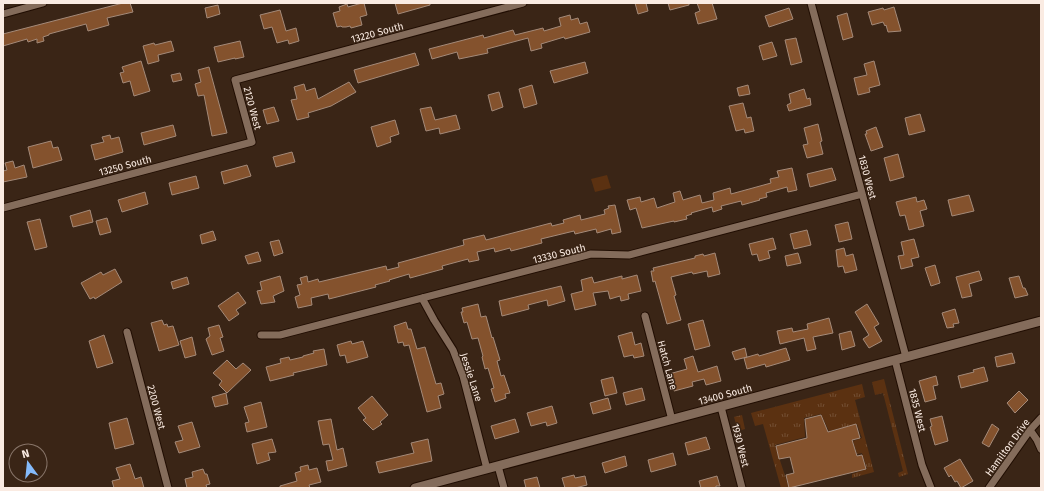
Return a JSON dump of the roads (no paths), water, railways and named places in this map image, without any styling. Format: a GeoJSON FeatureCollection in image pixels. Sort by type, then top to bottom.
{"type":"FeatureCollection","features":[{"type":"Feature","properties":{"kind":"street"},"geometry":{"type":"LineString","coordinates":[[3,14],[43,3]]}},
{"type":"Feature","properties":{"kind":"street","name":"13220 South"},"geometry":{"type":"LineString","coordinates":[[235,80],[523,3]]}},
{"type":"Feature","properties":{"kind":"street","name":"1830 West"},"geometry":{"type":"LineString","coordinates":[[811,3],[906,357]]}},
{"type":"Feature","properties":{"kind":"street","name":"2120 West"},"geometry":{"type":"LineString","coordinates":[[235,80],[252,142]]}},
{"type":"Feature","properties":{"kind":"street","name":"13250 South"},"geometry":{"type":"LineString","coordinates":[[3,208],[252,142]]}},
{"type":"Feature","properties":{"kind":"street","name":"13330 South"},"geometry":{"type":"LineString","coordinates":[[261,336],[280,335],[591,254],[629,255],[862,194]]}},
{"type":"Feature","properties":{"kind":"street","name":"Jessie Lane"},"geometry":{"type":"LineString","coordinates":[[422,298],[453,350],[463,376],[486,469]]}},
{"type":"Feature","properties":{"kind":"street","name":"Hatch Lane"},"geometry":{"type":"LineString","coordinates":[[645,316],[672,420]]}},
{"type":"Feature","properties":{"kind":"street","name":"13400 South"},"geometry":{"type":"LineString","coordinates":[[415,488],[1041,322]]}},
{"type":"Feature","properties":{"kind":"street","name":"2200 West"},"geometry":{"type":"LineString","coordinates":[[127,332],[168,488]]}},
{"type":"Feature","properties":{"kind":"street","name":"1835 West"},"geometry":{"type":"LineString","coordinates":[[895,360],[922,465],[930,488]]}},
{"type":"Feature","properties":{"kind":"street","name":"1930 West"},"geometry":{"type":"LineString","coordinates":[[721,407],[742,488]]}},
{"type":"Feature","properties":{"kind":"street","name":"Hamilton Drive"},"geometry":{"type":"LineString","coordinates":[[989,488],[1030,430],[1041,418]]}},
{"type":"Feature","properties":{"kind":"street"},"geometry":{"type":"LineString","coordinates":[[1030,430],[1041,449]]}},
{"type":"Feature","properties":{"kind":"street"},"geometry":{"type":"LineString","coordinates":[[498,466],[504,488]]}}]}
